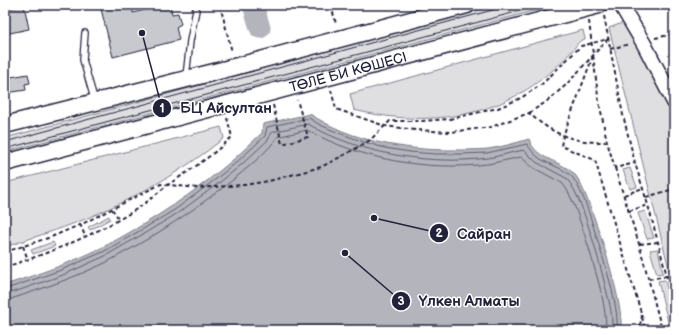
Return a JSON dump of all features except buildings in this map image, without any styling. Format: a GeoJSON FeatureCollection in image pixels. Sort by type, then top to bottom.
{"type":"FeatureCollection","features":[{"type":"Feature","properties":{"kind":"main road"},"geometry":{"type":"LineString","coordinates":[[5,125],[467,5]]}},
{"type":"Feature","properties":{"kind":"main road","name":"ТӨЛЕ БИ КӨШЕСІ"},"geometry":{"type":"LineString","coordinates":[[5,163],[324,84],[601,10]]}},
{"type":"Feature","properties":{"kind":"street"},"geometry":{"type":"LineString","coordinates":[[621,5],[644,44],[674,102]]}},
{"type":"Feature","properties":{"kind":"lane"},"geometry":{"type":"LineString","coordinates":[[186,79],[196,5]]}},
{"type":"Feature","properties":{"kind":"lane"},"geometry":{"type":"LineString","coordinates":[[85,33],[83,60],[95,102]]}},
{"type":"Feature","properties":{"kind":"path"},"geometry":{"type":"LineString","coordinates":[[220,5],[232,52]]}},
{"type":"Feature","properties":{"kind":"path"},"geometry":{"type":"LineString","coordinates":[[331,5],[336,24]]}},
{"type":"Feature","properties":{"kind":"path"},"geometry":{"type":"LineString","coordinates":[[601,10],[623,115],[635,163],[668,276],[674,304]]}},
{"type":"Feature","properties":{"kind":"path"},"geometry":{"type":"LineString","coordinates":[[589,20],[598,96],[607,142],[639,244],[662,330]]}},
{"type":"Feature","properties":{"kind":"path"},"geometry":{"type":"LineString","coordinates":[[653,39],[674,34]]}},
{"type":"Feature","properties":{"kind":"path"},"geometry":{"type":"LineString","coordinates":[[5,252],[51,237],[112,209],[161,184],[168,186],[197,188],[244,185],[269,181],[320,167],[370,140],[390,121],[450,119],[498,108],[521,98],[542,84],[581,46],[608,39]]}},
{"type":"Feature","properties":{"kind":"path"},"geometry":{"type":"LineString","coordinates":[[324,84],[336,109],[385,126],[451,132],[491,127],[529,113],[546,102],[566,85],[608,39]]}},
{"type":"Feature","properties":{"kind":"path"},"geometry":{"type":"LineString","coordinates":[[610,49],[632,44]]}},
{"type":"Feature","properties":{"kind":"path"},"geometry":{"type":"LineString","coordinates":[[593,56],[563,136],[561,146],[595,160],[645,330]]}},
{"type":"Feature","properties":{"kind":"path"},"geometry":{"type":"LineString","coordinates":[[273,105],[282,144],[308,137],[296,98]]}},
{"type":"Feature","properties":{"kind":"path"},"geometry":{"type":"LineString","coordinates":[[529,113],[540,123],[563,136],[594,143],[607,142]]}},
{"type":"Feature","properties":{"kind":"path"},"geometry":{"type":"LineString","coordinates":[[5,261],[6,267],[64,246],[104,228],[137,209],[220,148],[232,137],[227,118]]}},
{"type":"Feature","properties":{"kind":"path"},"geometry":{"type":"LineString","coordinates":[[615,168],[635,163]]}},
{"type":"Feature","properties":{"kind":"path"},"geometry":{"type":"LineString","coordinates":[[624,195],[643,188]]}},
{"type":"Feature","properties":{"kind":"path"},"geometry":{"type":"LineString","coordinates":[[646,197],[674,189]]}},
{"type":"Feature","properties":{"kind":"path"},"geometry":{"type":"LineString","coordinates":[[629,211],[648,205]]}},
{"type":"Feature","properties":{"kind":"path"},"geometry":{"type":"LineString","coordinates":[[112,209],[119,219]]}},
{"type":"Feature","properties":{"kind":"path"},"geometry":{"type":"LineString","coordinates":[[80,224],[86,236]]}},
{"type":"Feature","properties":{"kind":"path"},"geometry":{"type":"LineString","coordinates":[[639,244],[658,242]]}},
{"type":"Feature","properties":{"kind":"path"},"geometry":{"type":"LineString","coordinates":[[23,246],[28,260]]}},
{"type":"Feature","properties":{"kind":"path"},"geometry":{"type":"LineString","coordinates":[[649,279],[668,276]]}},
{"type":"Feature","properties":{"kind":"path"},"geometry":{"type":"LineString","coordinates":[[639,330],[642,316]]}},
{"type":"Feature","properties":{"kind":"shaded area"},"geometry":{"type":"Polygon","coordinates":[[[497,5],[556,5],[5,152],[5,138],[497,5]]]}},
{"type":"Feature","properties":{"kind":"shaded area"},"geometry":{"type":"Polygon","coordinates":[[[625,22],[674,115],[674,289],[609,28],[625,22]]]}},
{"type":"Feature","properties":{"kind":"shaded area"},"geometry":{"type":"Polygon","coordinates":[[[583,30],[585,39],[579,42],[555,69],[522,92],[500,103],[477,111],[453,116],[428,118],[403,118],[354,110],[350,94],[583,30]]]}},
{"type":"Feature","properties":{"kind":"shaded area"},"geometry":{"type":"Polygon","coordinates":[[[221,127],[224,138],[192,162],[138,194],[83,220],[5,247],[5,183],[221,127]]]}},
{"type":"Feature","properties":{"kind":"shaded area"},"geometry":{"type":"Polygon","coordinates":[[[630,168],[637,187],[630,189],[623,170],[630,168]]]}},
{"type":"Feature","properties":{"kind":"shaded area"},"geometry":{"type":"Polygon","coordinates":[[[645,211],[654,238],[647,239],[638,213],[645,211]]]}},
{"type":"Feature","properties":{"kind":"shaded area"},"geometry":{"type":"Polygon","coordinates":[[[109,216],[110,219],[90,230],[88,227],[109,216]]]}},
{"type":"Feature","properties":{"kind":"shaded area"},"geometry":{"type":"Polygon","coordinates":[[[53,242],[55,246],[33,254],[31,250],[53,242]]]}},
{"type":"Feature","properties":{"kind":"shaded area"},"geometry":{"type":"Polygon","coordinates":[[[658,249],[663,273],[657,274],[650,250],[658,249]]]}},
{"type":"Feature","properties":{"kind":"shaded area"},"geometry":{"type":"Polygon","coordinates":[[[665,280],[674,316],[674,330],[670,330],[658,281],[665,280]]]}},
{"type":"Feature","properties":{"kind":"water"},"geometry":{"type":"Polygon","coordinates":[[[310,114],[343,131],[396,146],[433,150],[474,150],[509,145],[529,139],[537,152],[571,171],[576,176],[582,187],[598,228],[613,278],[621,319],[620,330],[5,330],[5,285],[66,263],[119,239],[171,207],[220,171],[262,133],[263,124],[310,114]]]}},
{"type":"Feature","properties":{"kind":"waterway"},"geometry":{"type":"LineString","coordinates":[[253,5],[260,28]]}},
{"type":"Feature","properties":{"kind":"tram line"},"geometry":{"type":"LineString","coordinates":[[5,142],[511,5]]}},
{"type":"Feature","properties":{"kind":"tram line"},"geometry":{"type":"LineString","coordinates":[[5,149],[542,5]]}},
{"type":"Feature","properties":{"kind":"place","name":"БЦ Айсултан"},"geometry":{"type":"Point","coordinates":[142,33]}},
{"type":"Feature","properties":{"kind":"place","name":"Сайран"},"geometry":{"type":"Point","coordinates":[374,218]}},
{"type":"Feature","properties":{"kind":"place","name":"Үлкен Алматы"},"geometry":{"type":"Point","coordinates":[345,253]}}]}
